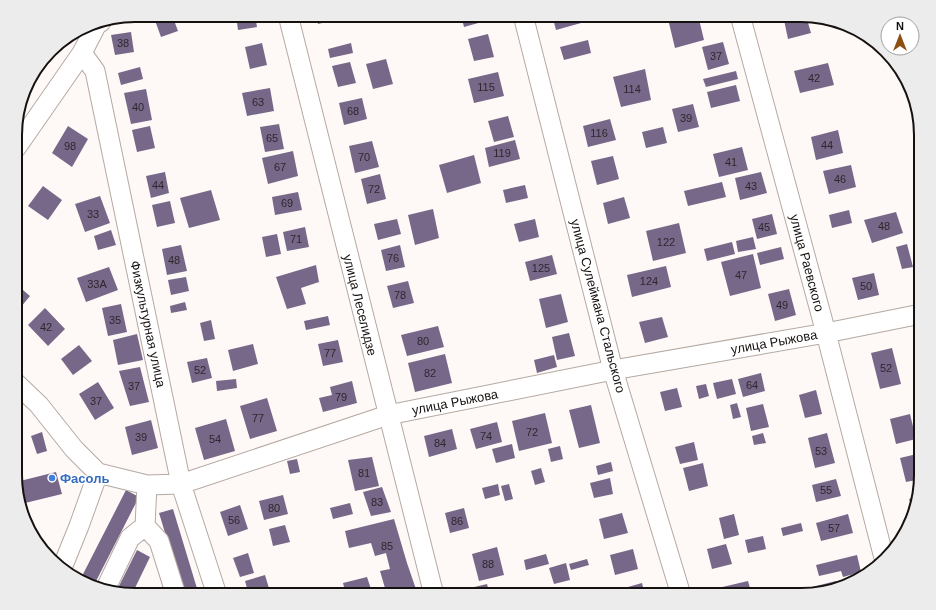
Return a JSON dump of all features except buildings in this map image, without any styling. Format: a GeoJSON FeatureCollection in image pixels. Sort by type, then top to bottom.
{"type":"FeatureCollection","features":[{"type":"Feature","properties":{"kind":"street","name":"улица Леселидзе"},"geometry":{"type":"LineString","coordinates":[[290,22],[432,588]]}},
{"type":"Feature","properties":{"kind":"street","name":"улица Сулеймана Стальского"},"geometry":{"type":"LineString","coordinates":[[525,22],[613,370],[679,588]]}},
{"type":"Feature","properties":{"kind":"street","name":"улица Раевского"},"geometry":{"type":"LineString","coordinates":[[742,22],[826,333],[883,552]]}},
{"type":"Feature","properties":{"kind":"street"},"geometry":{"type":"LineString","coordinates":[[22,139],[82,53],[94,30]]}},
{"type":"Feature","properties":{"kind":"street","name":"Физкультурная улица"},"geometry":{"type":"LineString","coordinates":[[82,53],[95,71],[182,484],[215,588]]}},
{"type":"Feature","properties":{"kind":"street","name":"улица Рыжова"},"geometry":{"type":"LineString","coordinates":[[98,473],[147,485],[182,484],[388,415],[613,370],[826,333],[914,315]]}},
{"type":"Feature","properties":{"kind":"street"},"geometry":{"type":"LineString","coordinates":[[22,388],[39,404],[74,449],[98,473],[80,526],[64,563]]}},
{"type":"Feature","properties":{"kind":"street"},"geometry":{"type":"LineString","coordinates":[[147,485],[145,526],[159,541],[174,588]]}},
{"type":"Feature","properties":{"kind":"street"},"geometry":{"type":"LineString","coordinates":[[108,584],[130,538],[145,526]]}},
{"type":"Feature","properties":{"kind":"place","name":"Фасоль"},"geometry":{"type":"Point","coordinates":[52,478]}}]}
